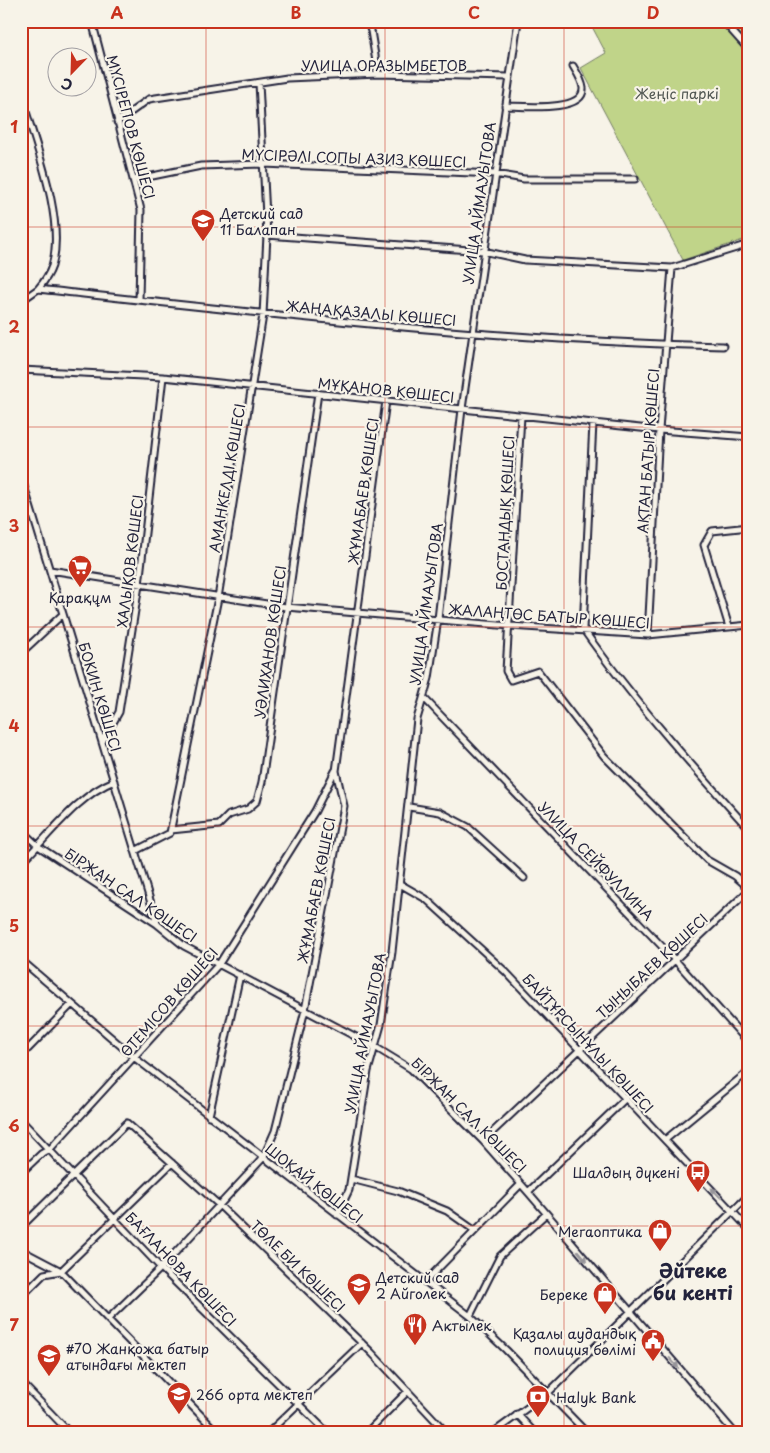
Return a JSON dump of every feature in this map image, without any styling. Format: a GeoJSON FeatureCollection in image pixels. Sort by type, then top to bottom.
{"type":"FeatureCollection","features":[{"type":"Feature","properties":{"kind":"street","name":"МҮСІРЕПОВ КӨШЕСІ"},"geometry":{"type":"LineString","coordinates":[[92,21],[141,210],[139,300]]}},
{"type":"Feature","properties":{"kind":"street"},"geometry":{"type":"LineString","coordinates":[[367,21],[371,31],[378,74]]}},
{"type":"Feature","properties":{"kind":"street","name":"УЛИЦА АЙМАУЫТОВА"},"geometry":{"type":"LineString","coordinates":[[337,1215],[344,1203],[351,1179],[368,1070],[375,1047],[389,970],[409,807],[417,719],[424,698],[438,619],[472,333],[518,21]]}},
{"type":"Feature","properties":{"kind":"street"},"geometry":{"type":"LineString","coordinates":[[722,21],[749,50]]}},
{"type":"Feature","properties":{"kind":"street"},"geometry":{"type":"LineString","coordinates":[[505,106],[560,106],[575,102],[581,97],[583,88],[573,66]]}},
{"type":"Feature","properties":{"kind":"street","name":"УЛИЦА ОРАЗЫМБЕТОВ"},"geometry":{"type":"LineString","coordinates":[[117,122],[149,99],[286,78],[378,74],[509,77]]}},
{"type":"Feature","properties":{"kind":"street","name":"АМАНКЕЛДІ КӨШЕСІ"},"geometry":{"type":"LineString","coordinates":[[171,830],[218,598],[254,386],[263,315],[267,235],[259,83]]}},
{"type":"Feature","properties":{"kind":"street"},"geometry":{"type":"LineString","coordinates":[[21,95],[52,202],[55,239],[52,265],[38,289],[21,302]]}},
{"type":"Feature","properties":{"kind":"street","name":"МҮСІРӘЛІ СОПЫ АЗИЗ КӨШЕСІ"},"geometry":{"type":"LineString","coordinates":[[133,180],[201,166],[264,164],[495,174],[524,179],[635,179]]}},
{"type":"Feature","properties":{"kind":"street"},"geometry":{"type":"LineString","coordinates":[[267,235],[483,251],[525,260],[672,268],[749,244]]}},
{"type":"Feature","properties":{"kind":"street","name":"АҚТАН БАТЫР КӨШЕСІ"},"geometry":{"type":"LineString","coordinates":[[648,635],[659,430],[672,268]]}},
{"type":"Feature","properties":{"kind":"street","name":"ЖАҢАҚАЗАЛЫ КӨШЕСІ"},"geometry":{"type":"LineString","coordinates":[[38,289],[263,315],[472,333],[666,345],[724,346]]}},
{"type":"Feature","properties":{"kind":"street","name":"МҰҚАНОВ КӨШЕСІ"},"geometry":{"type":"LineString","coordinates":[[21,370],[163,377],[521,416],[749,437]]}},
{"type":"Feature","properties":{"kind":"street","name":"ХАЛЫҚОВ КӨШЕСІ"},"geometry":{"type":"LineString","coordinates":[[102,742],[119,712],[139,585],[163,377]]}},
{"type":"Feature","properties":{"kind":"street","name":"УӘЛИХАНОВ КӨШЕСІ"},"geometry":{"type":"LineString","coordinates":[[171,830],[219,825],[230,814],[248,809],[256,801],[262,782],[318,393]]}},
{"type":"Feature","properties":{"kind":"street","name":"ЖҰМАБАЕВ КӨШЕСІ"},"geometry":{"type":"LineString","coordinates":[[108,1318],[161,1268],[263,1158],[276,1132],[305,1010],[344,806],[336,771],[386,401]]}},
{"type":"Feature","properties":{"kind":"street","name":"БОСТАНДЫҚ КӨШЕСІ"},"geometry":{"type":"LineString","coordinates":[[521,416],[506,671],[511,680],[538,671],[604,756],[707,860],[735,876],[749,889]]}},
{"type":"Feature","properties":{"kind":"street"},"geometry":{"type":"LineString","coordinates":[[592,423],[583,629],[602,656],[687,760],[749,829]]}},
{"type":"Feature","properties":{"kind":"street","name":"БОКИН КӨШЕСІ"},"geometry":{"type":"LineString","coordinates":[[21,476],[157,924]]}},
{"type":"Feature","properties":{"kind":"street"},"geometry":{"type":"LineString","coordinates":[[21,521],[32,514]]}},
{"type":"Feature","properties":{"kind":"street"},"geometry":{"type":"LineString","coordinates":[[729,627],[704,545],[712,531],[749,527]]}},
{"type":"Feature","properties":{"kind":"street","name":"ЖАЛАҢТӨС БАТЫР КӨШЕСІ"},"geometry":{"type":"LineString","coordinates":[[50,570],[218,598],[286,607],[510,626],[583,629],[648,635],[749,625]]}},
{"type":"Feature","properties":{"kind":"street"},"geometry":{"type":"LineString","coordinates":[[21,653],[63,614]]}},
{"type":"Feature","properties":{"kind":"street","name":"УЛИЦА СЕЙФУЛЛИНА"},"geometry":{"type":"LineString","coordinates":[[424,698],[675,960],[749,1043]]}},
{"type":"Feature","properties":{"kind":"street","name":"ӨТЕМІСОВ КӨШЕСІ"},"geometry":{"type":"LineString","coordinates":[[21,1173],[41,1154],[50,1149],[219,964],[315,812],[336,771]]}},
{"type":"Feature","properties":{"kind":"street"},"geometry":{"type":"LineString","coordinates":[[21,862],[86,797],[101,785],[114,781]]}},
{"type":"Feature","properties":{"kind":"street"},"geometry":{"type":"LineString","coordinates":[[409,807],[440,812],[468,827],[524,878]]}},
{"type":"Feature","properties":{"kind":"street","name":"БІРЖАН САЛ КӨШЕСІ"},"geometry":{"type":"LineString","coordinates":[[21,830],[38,846],[157,924],[184,946],[375,1047],[410,1069],[482,1141],[521,1184],[630,1314],[734,1432]]}},
{"type":"Feature","properties":{"kind":"street"},"geometry":{"type":"LineString","coordinates":[[135,851],[170,833],[171,830]]}},
{"type":"Feature","properties":{"kind":"street","name":"БАЙТҰРСЫНҰЛЫ КӨШЕСІ"},"geometry":{"type":"LineString","coordinates":[[400,884],[426,899],[506,972],[749,1229]]}},
{"type":"Feature","properties":{"kind":"street","name":"ТЫНЫБАЕВ КӨШЕСІ"},"geometry":{"type":"LineString","coordinates":[[482,1141],[749,889]]}},
{"type":"Feature","properties":{"kind":"street","name":"ШОҚАЙ КӨШЕСІ"},"geometry":{"type":"LineString","coordinates":[[21,960],[135,1058],[470,1316],[549,1392],[586,1432]]}},
{"type":"Feature","properties":{"kind":"street"},"geometry":{"type":"LineString","coordinates":[[21,969],[26,964]]}},
{"type":"Feature","properties":{"kind":"street"},"geometry":{"type":"LineString","coordinates":[[209,1116],[240,975]]}},
{"type":"Feature","properties":{"kind":"street"},"geometry":{"type":"LineString","coordinates":[[28,1050],[72,1004]]}},
{"type":"Feature","properties":{"kind":"street"},"geometry":{"type":"LineString","coordinates":[[664,1140],[749,1071]]}},
{"type":"Feature","properties":{"kind":"street"},"geometry":{"type":"LineString","coordinates":[[528,1192],[625,1099]]}},
{"type":"Feature","properties":{"kind":"street","name":"БАҒЛАНОВА КӨШЕСІ"},"geometry":{"type":"LineString","coordinates":[[21,1120],[116,1218],[161,1268],[327,1432]]}},
{"type":"Feature","properties":{"kind":"street","name":"ТӨЛЕ БИ КӨШЕСІ"},"geometry":{"type":"LineString","coordinates":[[74,1175],[127,1123],[219,1205],[362,1344],[446,1432]]}},
{"type":"Feature","properties":{"kind":"street"},"geometry":{"type":"LineString","coordinates":[[21,1297],[44,1274],[62,1271],[172,1163]]}},
{"type":"Feature","properties":{"kind":"street"},"geometry":{"type":"LineString","coordinates":[[21,1227],[74,1175]]}},
{"type":"Feature","properties":{"kind":"street"},"geometry":{"type":"LineString","coordinates":[[351,1179],[398,1191],[448,1211],[474,1230]]}},
{"type":"Feature","properties":{"kind":"street"},"geometry":{"type":"LineString","coordinates":[[425,1282],[521,1184]]}},
{"type":"Feature","properties":{"kind":"street"},"geometry":{"type":"LineString","coordinates":[[494,1432],[549,1392],[749,1195]]}},
{"type":"Feature","properties":{"kind":"street"},"geometry":{"type":"LineString","coordinates":[[470,1316],[500,1256],[546,1214]]}},
{"type":"Feature","properties":{"kind":"street"},"geometry":{"type":"LineString","coordinates":[[21,1250],[62,1271],[217,1432]]}},
{"type":"Feature","properties":{"kind":"street"},"geometry":{"type":"LineString","coordinates":[[269,1432],[362,1344]]}},
{"type":"Feature","properties":{"kind":"street"},"geometry":{"type":"LineString","coordinates":[[21,1382],[69,1432]]}},
{"type":"Feature","properties":{"kind":"street"},"geometry":{"type":"LineString","coordinates":[[367,1432],[408,1391]]}},
{"type":"Feature","properties":{"kind":"street"},"geometry":{"type":"LineString","coordinates":[[517,1414],[534,1432]]}},
{"type":"Feature","properties":{"kind":"green space","name":"Жеңіс паркі"},"geometry":{"type":"Polygon","coordinates":[[[589,21],[749,21],[749,238],[683,260],[581,68],[606,53],[589,21]]]}},
{"type":"Feature","properties":{"kind":"place","name":"Детский сад 11 Балапан"},"geometry":{"type":"Point","coordinates":[203,242]}},
{"type":"Feature","properties":{"kind":"place","name":"Қарақұм"},"geometry":{"type":"Point","coordinates":[80,588]}},
{"type":"Feature","properties":{"kind":"place","name":"Шалдың дүкені"},"geometry":{"type":"Point","coordinates":[698,1193]}},
{"type":"Feature","properties":{"kind":"place","name":"Мегаоптика"},"geometry":{"type":"Point","coordinates":[660,1252]}},
{"type":"Feature","properties":{"kind":"place","name":"Детский сад 2 Айголек"},"geometry":{"type":"Point","coordinates":[359,1306]}},
{"type":"Feature","properties":{"kind":"place","name":"Береке"},"geometry":{"type":"Point","coordinates":[605,1315]}},
{"type":"Feature","properties":{"kind":"place","name":"Актылек"},"geometry":{"type":"Point","coordinates":[415,1346]}},
{"type":"Feature","properties":{"kind":"place","name":"Қазалы аудандық полиция бөлімі"},"geometry":{"type":"Point","coordinates":[653,1362]}},
{"type":"Feature","properties":{"kind":"place","name":"#70 Жанқожа батыр атындағы мектеп"},"geometry":{"type":"Point","coordinates":[49,1377]}},
{"type":"Feature","properties":{"kind":"place","name":"266 орта мектеп"},"geometry":{"type":"Point","coordinates":[179,1415]}},
{"type":"Feature","properties":{"kind":"place","name":"Halyk Bank"},"geometry":{"type":"Point","coordinates":[538,1418]}},
{"type":"Feature","properties":{"kind":"district","name":"Әйтеке би кенті"},"geometry":{"type":"Point","coordinates":[693,1281]}}]}
